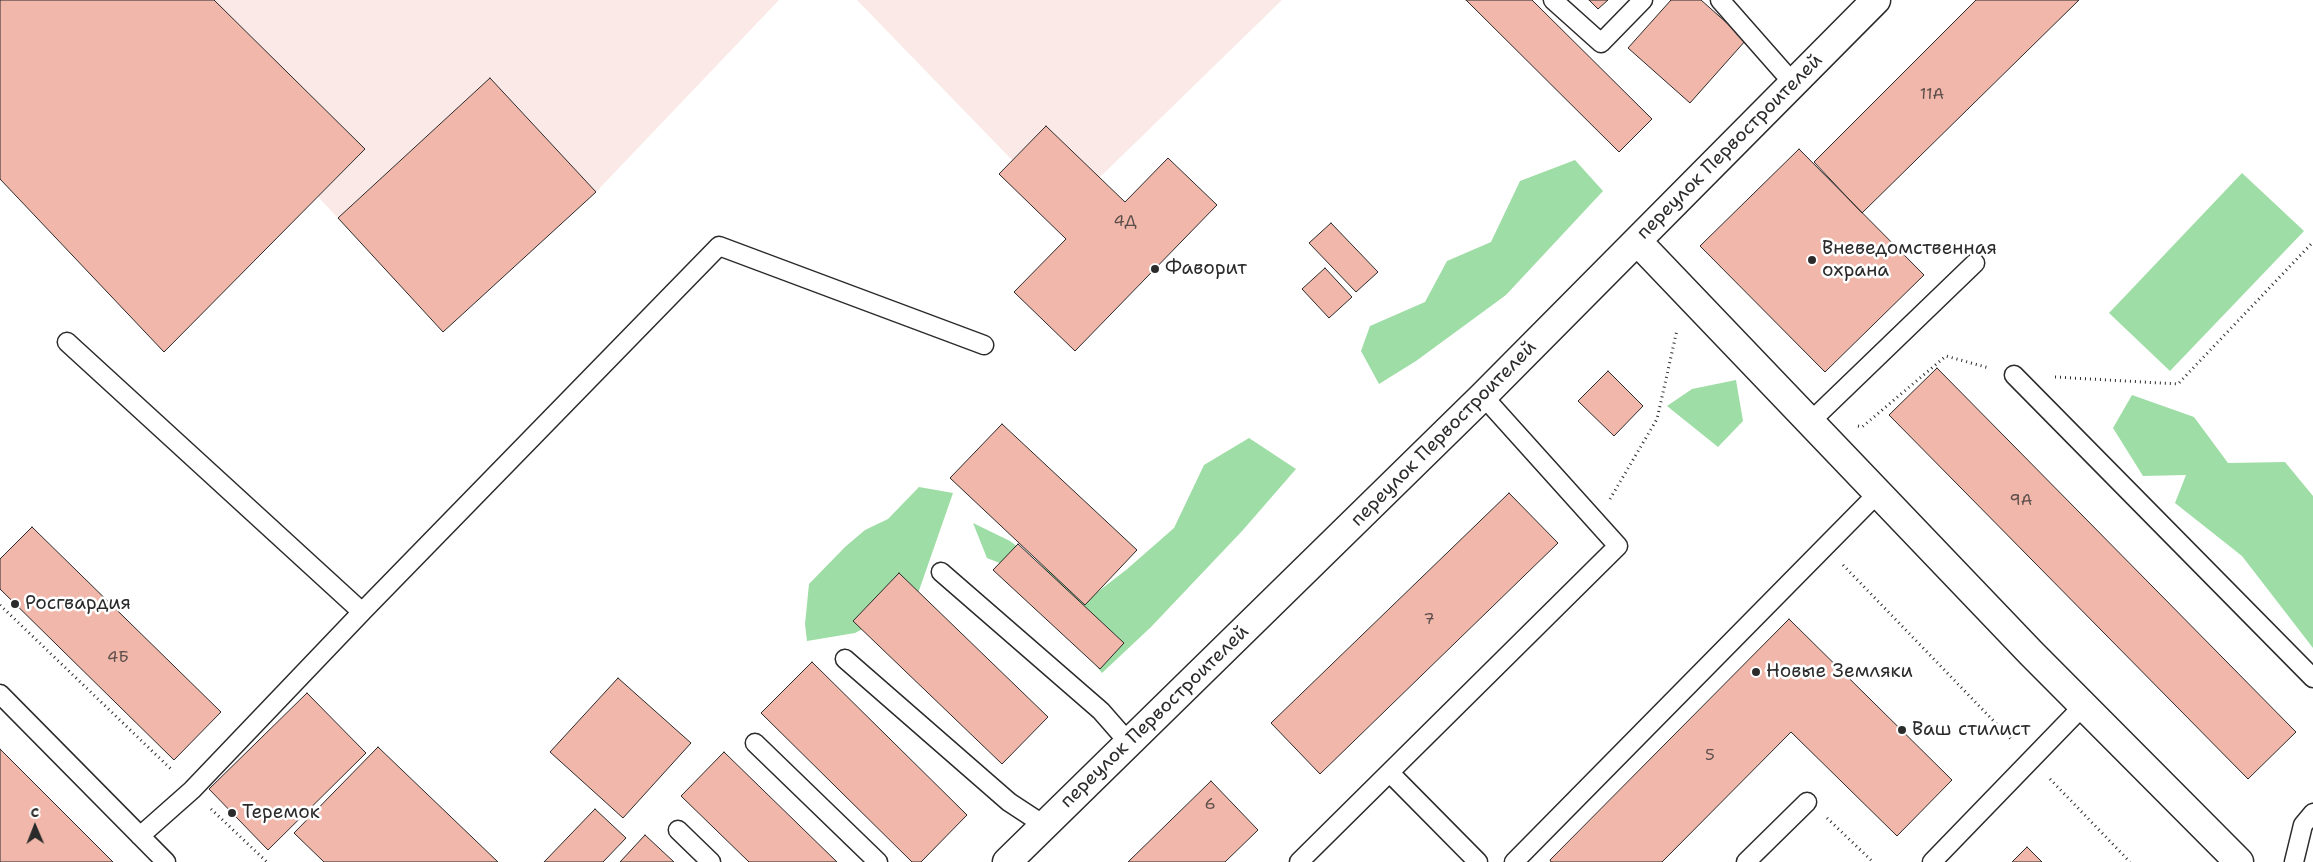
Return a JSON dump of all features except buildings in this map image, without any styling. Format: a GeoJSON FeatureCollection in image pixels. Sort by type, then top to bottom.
{"type":"FeatureCollection","features":[{"type":"Feature","properties":{"kind":"street","name":"переулок Первостроителей"},"geometry":{"type":"LineString","coordinates":[[1006,862],[1483,396],[1876,0]]}},
{"type":"Feature","properties":{"kind":"street"},"geometry":{"type":"LineString","coordinates":[[1637,241],[1878,493],[2238,862]]}},
{"type":"Feature","properties":{"kind":"lane"},"geometry":{"type":"LineString","coordinates":[[1553,0],[1601,43],[1643,0]]}},
{"type":"Feature","properties":{"kind":"lane"},"geometry":{"type":"LineString","coordinates":[[1720,0],[1793,83]]}},
{"type":"Feature","properties":{"kind":"lane"},"geometry":{"type":"LineString","coordinates":[[140,836],[192,790],[362,612],[719,246],[984,345]]}},
{"type":"Feature","properties":{"kind":"lane"},"geometry":{"type":"LineString","coordinates":[[1810,422],[1975,263]]}},
{"type":"Feature","properties":{"kind":"lane"},"geometry":{"type":"LineString","coordinates":[[67,342],[362,612]]}},
{"type":"Feature","properties":{"kind":"lane"},"geometry":{"type":"LineString","coordinates":[[2014,375],[2313,678]]}},
{"type":"Feature","properties":{"kind":"lane"},"geometry":{"type":"LineString","coordinates":[[1300,862],[1618,546],[1483,396]]}},
{"type":"Feature","properties":{"kind":"lane"},"geometry":{"type":"LineString","coordinates":[[1514,862],[1878,493]]}},
{"type":"Feature","properties":{"kind":"lane"},"geometry":{"type":"LineString","coordinates":[[941,572],[1101,711],[1129,743]]}},
{"type":"Feature","properties":{"kind":"lane"},"geometry":{"type":"LineString","coordinates":[[845,658],[1009,802],[1044,825]]}},
{"type":"Feature","properties":{"kind":"lane"},"geometry":{"type":"LineString","coordinates":[[0,694],[166,862]]}},
{"type":"Feature","properties":{"kind":"lane"},"geometry":{"type":"LineString","coordinates":[[1932,862],[2084,705]]}},
{"type":"Feature","properties":{"kind":"lane"},"geometry":{"type":"LineString","coordinates":[[755,743],[878,862]]}},
{"type":"Feature","properties":{"kind":"lane"},"geometry":{"type":"LineString","coordinates":[[1390,773],[1478,862]]}},
{"type":"Feature","properties":{"kind":"lane"},"geometry":{"type":"LineString","coordinates":[[1746,862],[1807,802]]}},
{"type":"Feature","properties":{"kind":"lane"},"geometry":{"type":"LineString","coordinates":[[2294,862],[2303,825],[2313,813]]}},
{"type":"Feature","properties":{"kind":"lane"},"geometry":{"type":"LineString","coordinates":[[678,830],[711,862]]}},
{"type":"Feature","properties":{"kind":"path"},"geometry":{"type":"LineString","coordinates":[[1810,422],[1862,427],[1946,356],[2014,375],[2178,384],[2313,242]]}},
{"type":"Feature","properties":{"kind":"path"},"geometry":{"type":"LineString","coordinates":[[1596,523],[1656,419],[1685,292]]}},
{"type":"Feature","properties":{"kind":"path"},"geometry":{"type":"LineString","coordinates":[[1825,547],[2130,862]]}},
{"type":"Feature","properties":{"kind":"path"},"geometry":{"type":"LineString","coordinates":[[0,606],[267,862]]}},
{"type":"Feature","properties":{"kind":"path"},"geometry":{"type":"LineString","coordinates":[[1841,831],[1873,862]]}},
{"type":"Feature","properties":{"kind":"shaded area"},"geometry":{"type":"Polygon","coordinates":[[[214,0],[779,0],[596,192],[490,78],[338,218],[318,197],[365,149],[214,0]]]}},
{"type":"Feature","properties":{"kind":"shaded area"},"geometry":{"type":"Polygon","coordinates":[[[857,0],[1282,0],[1099,178],[1046,126],[1012,160],[857,0]]]}},
{"type":"Feature","properties":{"kind":"green space"},"geometry":{"type":"Polygon","coordinates":[[[1575,160],[1603,191],[1506,295],[1416,361],[1379,384],[1361,351],[1370,326],[1425,302],[1447,261],[1491,242],[1520,181],[1575,160]]]}},
{"type":"Feature","properties":{"kind":"green space"},"geometry":{"type":"Polygon","coordinates":[[[2242,173],[2304,231],[2170,371],[2109,313],[2242,173]]]}},
{"type":"Feature","properties":{"kind":"green space"},"geometry":{"type":"Polygon","coordinates":[[[1736,380],[1743,421],[1718,447],[1667,406],[1692,389],[1736,380]]]}},
{"type":"Feature","properties":{"kind":"green space"},"geometry":{"type":"Polygon","coordinates":[[[2132,395],[2194,417],[2228,463],[2285,462],[2313,496],[2313,648],[2242,556],[2175,503],[2186,475],[2143,476],[2113,428],[2132,395]]]}},
{"type":"Feature","properties":{"kind":"green space"},"geometry":{"type":"Polygon","coordinates":[[[1249,438],[1296,469],[1243,530],[1151,627],[1102,673],[1022,572],[987,558],[973,523],[1010,541],[1087,600],[1126,570],[1174,528],[1204,465],[1249,438]]]}},
{"type":"Feature","properties":{"kind":"green space"},"geometry":{"type":"Polygon","coordinates":[[[919,487],[953,493],[915,602],[855,633],[807,641],[805,624],[809,584],[845,547],[865,530],[888,519],[919,487]]]}},
{"type":"Feature","properties":{"kind":"place","name":"Вневедомственная охрана"},"geometry":{"type":"Point","coordinates":[1812,260]}},
{"type":"Feature","properties":{"kind":"place","name":"Фаворит"},"geometry":{"type":"Point","coordinates":[1155,269]}},
{"type":"Feature","properties":{"kind":"place","name":"Росгвардия"},"geometry":{"type":"Point","coordinates":[15,604]}},
{"type":"Feature","properties":{"kind":"place","name":"Новые Земляки"},"geometry":{"type":"Point","coordinates":[1756,672]}},
{"type":"Feature","properties":{"kind":"place","name":"Ваш стилист"},"geometry":{"type":"Point","coordinates":[1902,730]}},
{"type":"Feature","properties":{"kind":"place","name":"Теремок"},"geometry":{"type":"Point","coordinates":[232,813]}}]}
